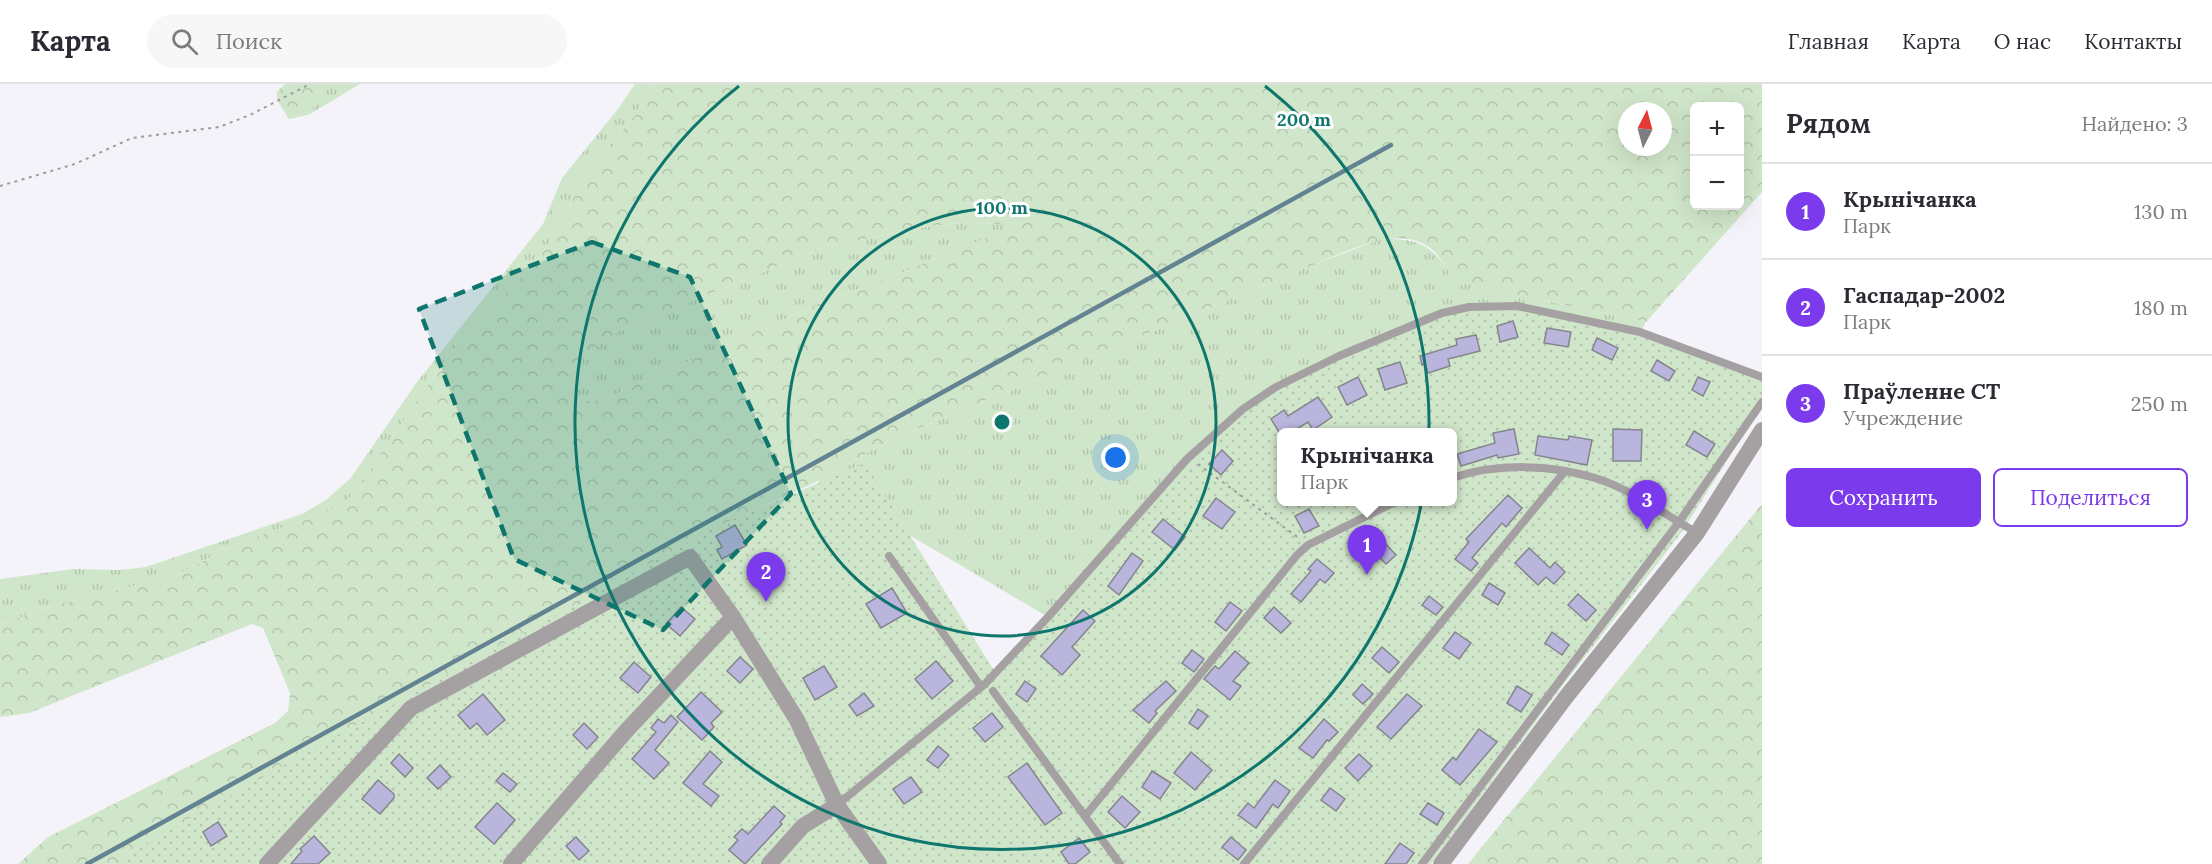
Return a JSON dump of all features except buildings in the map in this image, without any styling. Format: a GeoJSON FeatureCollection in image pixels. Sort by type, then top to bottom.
{"type":"FeatureCollection","features":[{"type":"Feature","properties":{"kind":"street"},"geometry":{"type":"LineString","coordinates":[[1441,864],[1566,697],[1697,533],[1762,430]]}},
{"type":"Feature","properties":{"kind":"street"},"geometry":{"type":"LineString","coordinates":[[267,864],[411,708],[690,557],[733,617],[797,720],[837,805],[879,864]]}},
{"type":"Feature","properties":{"kind":"street"},"geometry":{"type":"LineString","coordinates":[[511,864],[627,730],[733,617]]}},
{"type":"Feature","properties":{"kind":"street"},"geometry":{"type":"LineString","coordinates":[[769,864],[803,826],[837,805]]}},
{"type":"Feature","properties":{"kind":"lane"},"geometry":{"type":"LineString","coordinates":[[837,805],[981,687],[1048,617],[1189,457],[1243,409],[1276,387],[1339,356],[1432,318],[1469,307],[1517,306],[1640,332],[1762,377]]}},
{"type":"Feature","properties":{"kind":"lane"},"geometry":{"type":"LineString","coordinates":[[1422,864],[1678,522],[1762,402]]}},
{"type":"Feature","properties":{"kind":"lane"},"geometry":{"type":"LineString","coordinates":[[1457,477],[1519,466],[1565,471],[1595,478],[1621,489],[1697,533]]}},
{"type":"Feature","properties":{"kind":"lane"},"geometry":{"type":"LineString","coordinates":[[1244,864],[1565,471]]}},
{"type":"Feature","properties":{"kind":"lane"},"geometry":{"type":"LineString","coordinates":[[1086,815],[1297,555],[1308,545],[1385,506]]}},
{"type":"Feature","properties":{"kind":"lane"},"geometry":{"type":"LineString","coordinates":[[889,556],[981,687]]}},
{"type":"Feature","properties":{"kind":"lane"},"geometry":{"type":"LineString","coordinates":[[993,691],[1120,864]]}},
{"type":"Feature","properties":{"kind":"path"},"geometry":{"type":"LineString","coordinates":[[0,186],[75,164],[132,138],[219,127],[250,115],[310,84]]}},
{"type":"Feature","properties":{"kind":"path"},"geometry":{"type":"LineString","coordinates":[[1189,457],[1308,545]]}},
{"type":"Feature","properties":{"kind":"highlighted area"},"geometry":{"type":"Polygon","coordinates":[[[592,242],[690,277],[791,494],[663,630],[514,559],[419,309],[592,242]]]}},
{"type":"Feature","properties":{"kind":"green space"},"geometry":{"type":"Polygon","coordinates":[[[285,84],[360,84],[310,114],[289,119],[278,101],[277,92],[285,84]]]}},
{"type":"Feature","properties":{"kind":"green space"},"geometry":{"type":"Polygon","coordinates":[[[285,84],[316,84],[320,97],[310,114],[289,119],[278,101],[277,92],[285,84]]]}},
{"type":"Feature","properties":{"kind":"green space"},"geometry":{"type":"Polygon","coordinates":[[[635,84],[651,84],[634,117],[579,180],[567,216],[538,260],[450,353],[374,463],[361,488],[337,508],[239,543],[174,576],[60,604],[0,624],[0,579],[73,569],[120,570],[146,567],[302,514],[326,500],[350,479],[417,382],[543,224],[562,178],[618,109],[635,84]]]}},
{"type":"Feature","properties":{"kind":"green space"},"geometry":{"type":"Polygon","coordinates":[[[651,84],[1762,84],[1762,192],[1646,322],[1456,282],[1435,252],[1422,243],[1407,239],[1391,239],[1358,247],[888,441],[818,481],[700,536],[110,864],[18,864],[48,837],[275,723],[288,711],[290,693],[263,628],[252,624],[29,713],[0,717],[0,624],[60,604],[174,576],[239,543],[337,508],[361,488],[374,463],[450,353],[538,260],[567,216],[579,180],[634,117],[651,84]],[[971,222],[931,226],[825,247],[620,330],[576,362],[569,375],[573,392],[587,401],[602,400],[834,297],[852,293],[1015,226],[971,222]]]}},
{"type":"Feature","properties":{"kind":"green space"},"geometry":{"type":"Polygon","coordinates":[[[971,222],[1016,226],[852,293],[834,297],[602,400],[587,401],[573,392],[569,375],[576,362],[620,330],[825,247],[931,226],[971,222]]]}},
{"type":"Feature","properties":{"kind":"green space"},"geometry":{"type":"Polygon","coordinates":[[[1381,239],[1408,241],[1426,247],[1434,253],[1457,282],[1646,322],[1640,332],[1339,356],[1048,617],[818,481],[888,441],[1381,239]]]}},
{"type":"Feature","properties":{"kind":"green space"},"geometry":{"type":"Polygon","coordinates":[[[1495,305],[1640,332],[1762,377],[1762,405],[1682,532],[1560,689],[1431,864],[110,864],[302,755],[718,526],[865,463],[998,677],[1187,459],[1276,387],[1442,313],[1495,305]]]}},
{"type":"Feature","properties":{"kind":"green space"},"geometry":{"type":"Polygon","coordinates":[[[1762,504],[1762,864],[1468,864],[1762,504]]]}},
{"type":"Feature","properties":{"kind":"waterway"},"geometry":{"type":"LineString","coordinates":[[87,864],[1391,145]]}},
{"type":"Feature","properties":{"kind":"place","name":"Праўленне СТ"},"geometry":{"type":"Point","coordinates":[1647,530]}},
{"type":"Feature","properties":{"kind":"place","name":"Крынічанка"},"geometry":{"type":"Point","coordinates":[1367,575]}},
{"type":"Feature","properties":{"kind":"place","name":"Гаспадар-2002"},"geometry":{"type":"Point","coordinates":[766,602]}}]}
